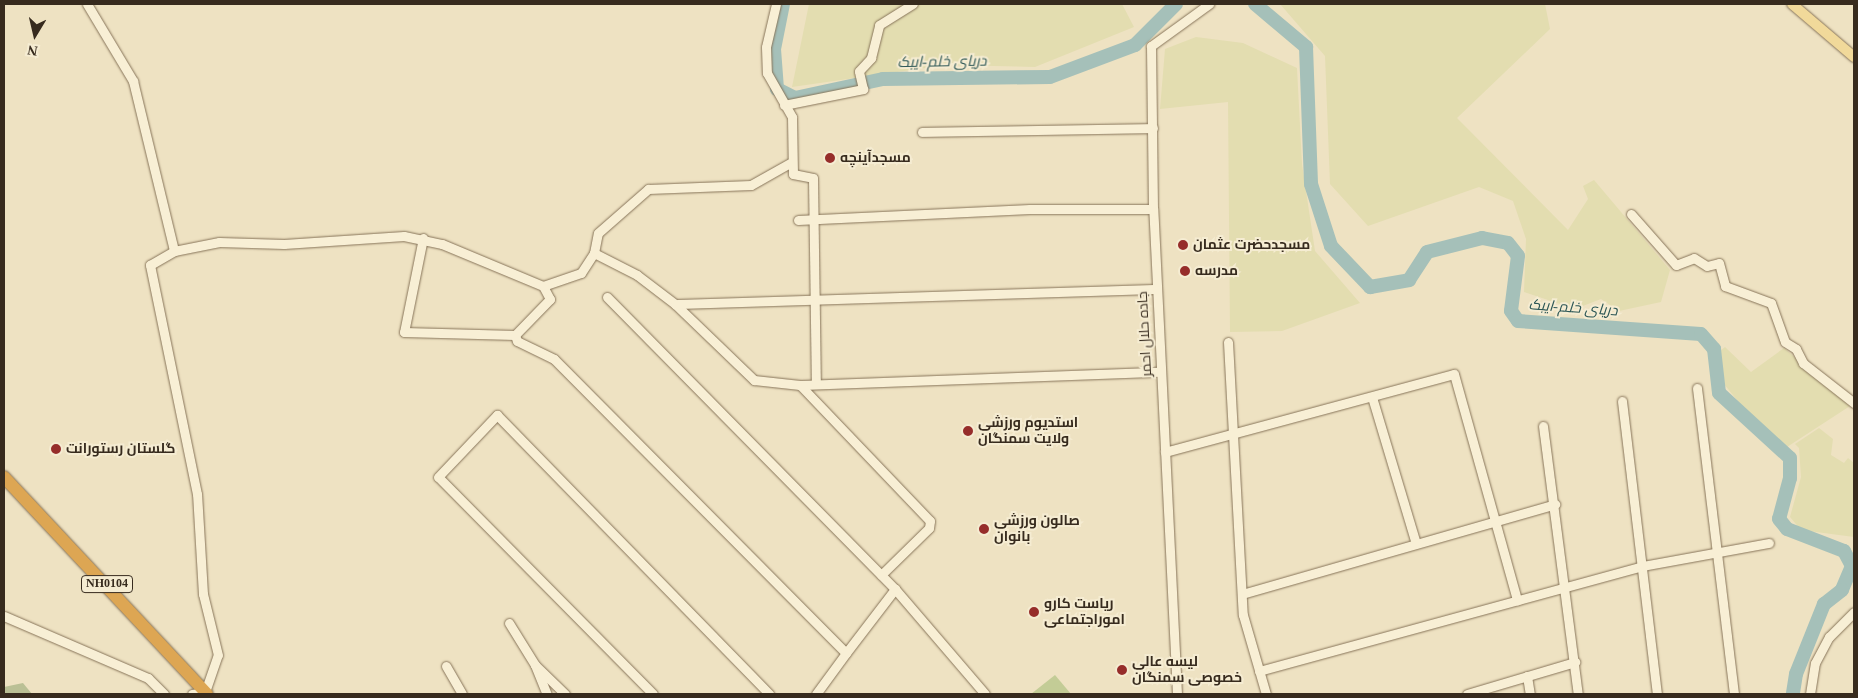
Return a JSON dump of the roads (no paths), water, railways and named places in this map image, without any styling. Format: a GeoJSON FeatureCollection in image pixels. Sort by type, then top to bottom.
{"type":"FeatureCollection","features":[{"type":"Feature","properties":{"kind":"highway","name":"NH0104"},"geometry":{"type":"LineString","coordinates":[[4,477],[201,693]]}},
{"type":"Feature","properties":{"kind":"main road"},"geometry":{"type":"LineString","coordinates":[[1792,4],[1854,57]]}},
{"type":"Feature","properties":{"kind":"street"},"geometry":{"type":"LineString","coordinates":[[87,4],[133,81],[174,251]]}},
{"type":"Feature","properties":{"kind":"street"},"geometry":{"type":"LineString","coordinates":[[776,4],[766,47],[767,73],[792,117],[790,163],[793,174],[813,178],[817,299],[816,384]]}},
{"type":"Feature","properties":{"kind":"street"},"geometry":{"type":"LineString","coordinates":[[784,105],[864,89],[859,71],[871,58],[879,25],[913,4]]}},
{"type":"Feature","properties":{"kind":"street","name":"جاده حلال احمر"},"geometry":{"type":"LineString","coordinates":[[1177,694],[1153,209],[1151,46],[1209,5]]}},
{"type":"Feature","properties":{"kind":"street"},"geometry":{"type":"LineString","coordinates":[[922,132],[1153,128]]}},
{"type":"Feature","properties":{"kind":"street"},"geometry":{"type":"LineString","coordinates":[[543,286],[581,273],[594,253],[598,234],[609,220],[648,189],[751,185],[790,163]]}},
{"type":"Feature","properties":{"kind":"street"},"geometry":{"type":"LineString","coordinates":[[798,220],[1013,210],[1153,209]]}},
{"type":"Feature","properties":{"kind":"street"},"geometry":{"type":"LineString","coordinates":[[1631,214],[1676,266],[1694,258],[1707,266],[1719,263],[1724,268],[1725,286],[1771,303],[1785,342],[1796,349],[1803,363],[1854,403]]}},
{"type":"Feature","properties":{"kind":"street"},"geometry":{"type":"LineString","coordinates":[[201,693],[218,656],[203,594],[197,494],[150,265],[174,251],[219,242],[284,244],[423,238],[543,286],[550,299],[515,335],[404,332],[423,238]]}},
{"type":"Feature","properties":{"kind":"street"},"geometry":{"type":"LineString","coordinates":[[594,253],[637,275],[675,304],[754,380],[816,384],[1161,372]]}},
{"type":"Feature","properties":{"kind":"street"},"geometry":{"type":"LineString","coordinates":[[675,304],[1157,289]]}},
{"type":"Feature","properties":{"kind":"street"},"geometry":{"type":"LineString","coordinates":[[606,297],[895,589],[985,694]]}},
{"type":"Feature","properties":{"kind":"street"},"geometry":{"type":"LineString","coordinates":[[515,335],[517,341],[554,359],[846,653]]}},
{"type":"Feature","properties":{"kind":"street"},"geometry":{"type":"LineString","coordinates":[[1228,342],[1243,615],[1266,694]]}},
{"type":"Feature","properties":{"kind":"street"},"geometry":{"type":"LineString","coordinates":[[1165,452],[1234,436],[1454,374],[1516,600]]}},
{"type":"Feature","properties":{"kind":"street"},"geometry":{"type":"LineString","coordinates":[[800,384],[930,521],[929,528],[881,575]]}},
{"type":"Feature","properties":{"kind":"street"},"geometry":{"type":"LineString","coordinates":[[1697,388],[1720,550],[1734,694]]}},
{"type":"Feature","properties":{"kind":"street"},"geometry":{"type":"LineString","coordinates":[[1372,397],[1416,544]]}},
{"type":"Feature","properties":{"kind":"street"},"geometry":{"type":"LineString","coordinates":[[1622,402],[1658,694]]}},
{"type":"Feature","properties":{"kind":"street"},"geometry":{"type":"LineString","coordinates":[[653,694],[438,477],[497,415],[769,694]]}},
{"type":"Feature","properties":{"kind":"street"},"geometry":{"type":"LineString","coordinates":[[1543,426],[1555,504],[1578,694]]}},
{"type":"Feature","properties":{"kind":"street"},"geometry":{"type":"LineString","coordinates":[[1242,594],[1555,504]]}},
{"type":"Feature","properties":{"kind":"street"},"geometry":{"type":"LineString","coordinates":[[1259,671],[1642,566],[1720,550],[1769,543]]}},
{"type":"Feature","properties":{"kind":"street"},"geometry":{"type":"LineString","coordinates":[[816,694],[895,589]]}},
{"type":"Feature","properties":{"kind":"street"},"geometry":{"type":"LineString","coordinates":[[1810,694],[1815,663],[1829,638],[1854,612]]}},
{"type":"Feature","properties":{"kind":"street"},"geometry":{"type":"LineString","coordinates":[[4,616],[148,678],[164,694]]}},
{"type":"Feature","properties":{"kind":"street"},"geometry":{"type":"LineString","coordinates":[[509,623],[535,665],[547,694]]}},
{"type":"Feature","properties":{"kind":"street"},"geometry":{"type":"LineString","coordinates":[[1467,694],[1484,692],[1527,676],[1574,662]]}},
{"type":"Feature","properties":{"kind":"street"},"geometry":{"type":"LineString","coordinates":[[535,665],[565,694]]}},
{"type":"Feature","properties":{"kind":"street"},"geometry":{"type":"LineString","coordinates":[[446,666],[462,694]]}},
{"type":"Feature","properties":{"kind":"street"},"geometry":{"type":"LineString","coordinates":[[1527,676],[1530,694]]}},
{"type":"Feature","properties":{"kind":"waterway","name":"دریای خلم-ایبک"},"geometry":{"type":"LineString","coordinates":[[783,4],[774,49],[777,89],[795,98],[883,79],[1050,77],[1135,45],[1176,4]]}},
{"type":"Feature","properties":{"kind":"waterway","name":"دریای خلم-ایبک"},"geometry":{"type":"LineString","coordinates":[[1255,4],[1306,47],[1311,184],[1331,246],[1370,287],[1409,280],[1427,252],[1482,238],[1508,243],[1518,256],[1511,311],[1518,321],[1701,334],[1714,349],[1719,393],[1790,458],[1790,478],[1779,519],[1787,529],[1844,551],[1852,566],[1842,590],[1824,604],[1796,674],[1793,694]]}},
{"type":"Feature","properties":{"kind":"place","name":"مسجدآینچه"},"geometry":{"type":"Point","coordinates":[830,158]}},
{"type":"Feature","properties":{"kind":"place","name":"مسجدحضرت عثمان"},"geometry":{"type":"Point","coordinates":[1183,245]}},
{"type":"Feature","properties":{"kind":"place","name":"مدرسه"},"geometry":{"type":"Point","coordinates":[1185,271]}},
{"type":"Feature","properties":{"kind":"place","name":"استدیوم ورزشی ولایت سمنگان"},"geometry":{"type":"Point","coordinates":[968,431]}},
{"type":"Feature","properties":{"kind":"place","name":"گلستان رستورانت"},"geometry":{"type":"Point","coordinates":[56,449]}},
{"type":"Feature","properties":{"kind":"place","name":"صالون ورزشی بانوان"},"geometry":{"type":"Point","coordinates":[984,529]}},
{"type":"Feature","properties":{"kind":"place","name":"ریاست کارو اموراجتماعی"},"geometry":{"type":"Point","coordinates":[1034,612]}},
{"type":"Feature","properties":{"kind":"place","name":"لیسه عالی خصوصی سمنگان"},"geometry":{"type":"Point","coordinates":[1122,670]}}]}
